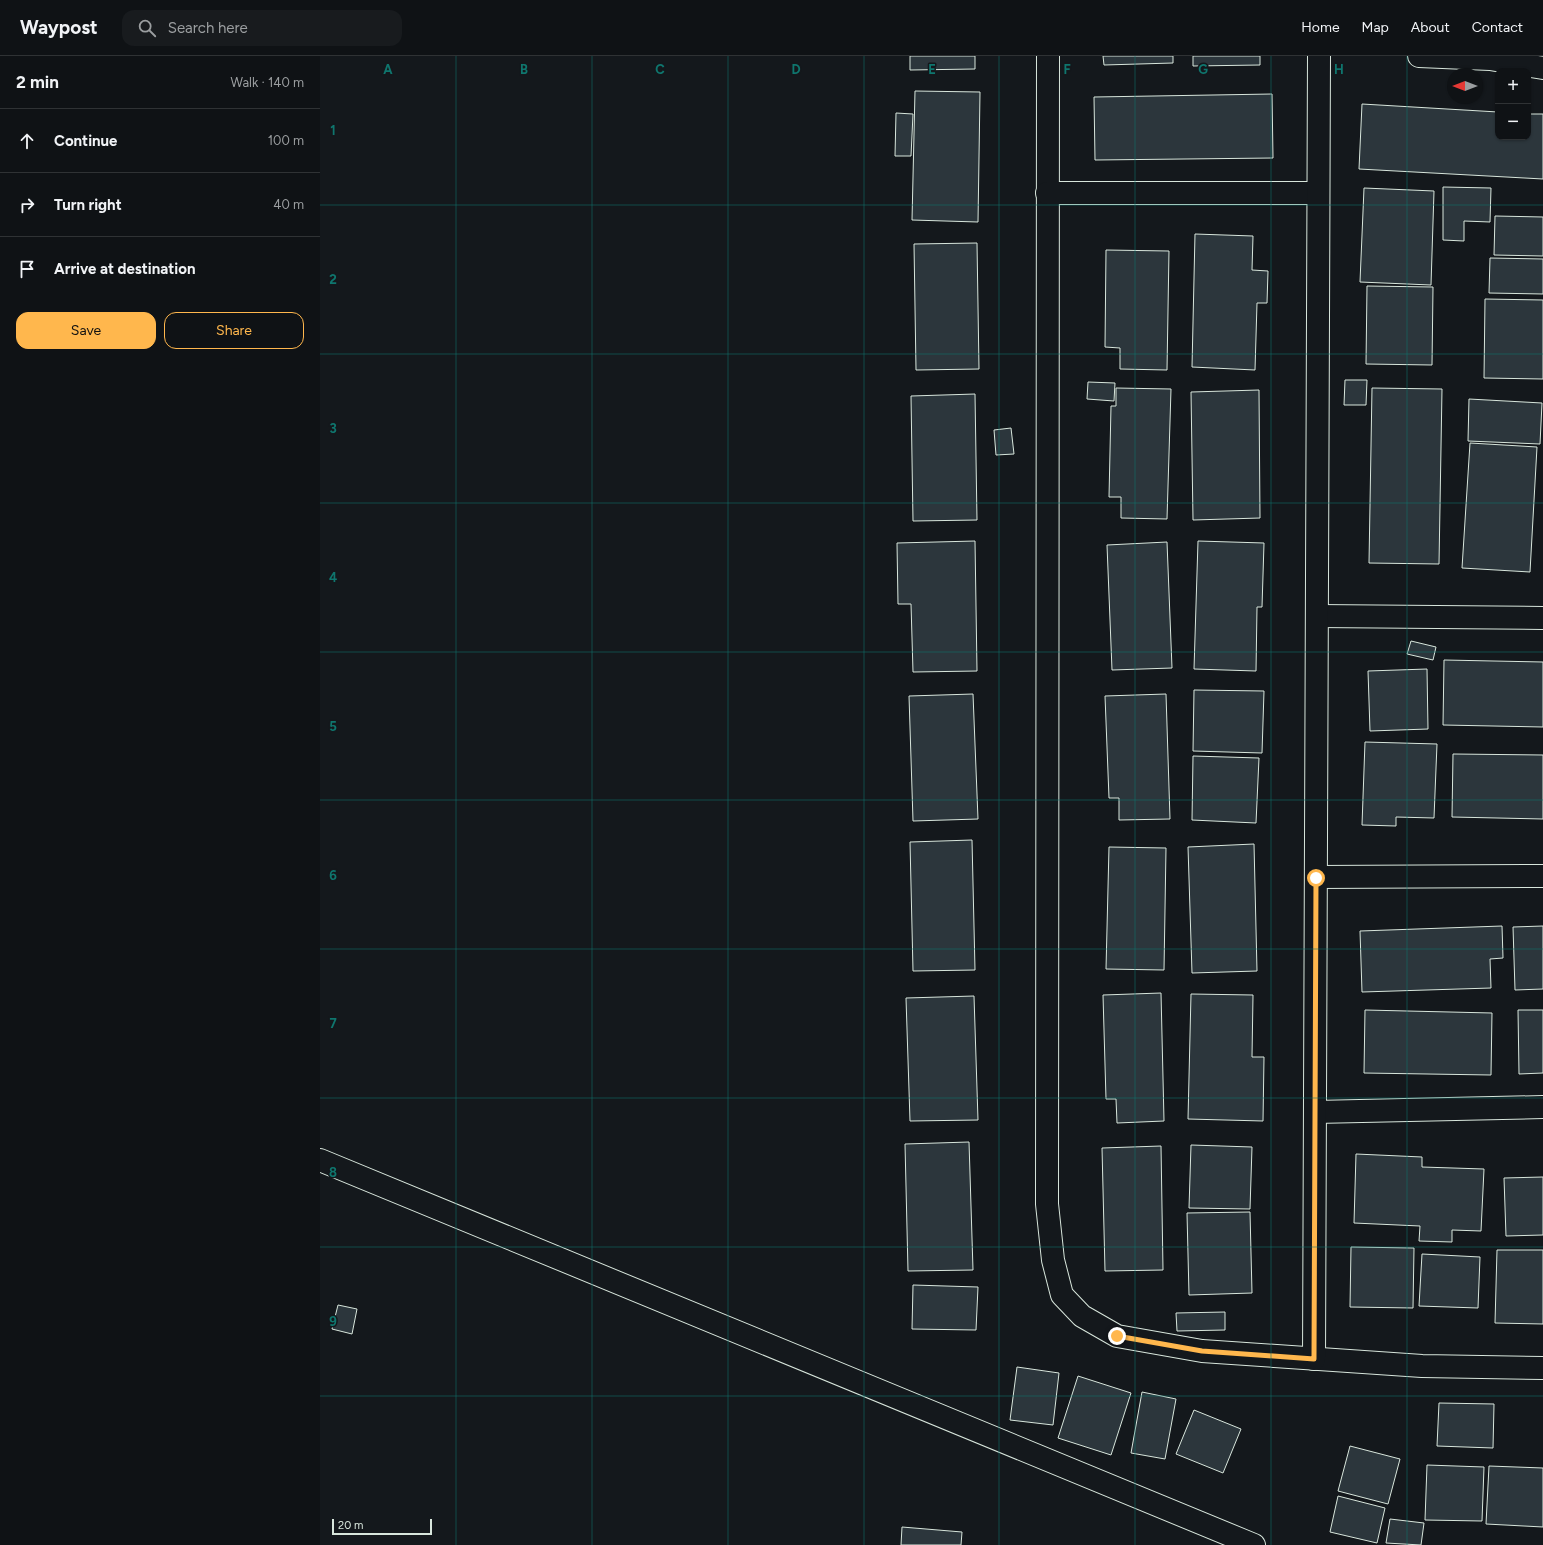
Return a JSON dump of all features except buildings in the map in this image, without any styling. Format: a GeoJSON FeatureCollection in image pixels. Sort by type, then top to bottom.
{"type":"FeatureCollection","features":[{"type":"Feature","properties":{"kind":"street"},"geometry":{"type":"LineString","coordinates":[[1048,56],[1047,1204],[1053,1260],[1062,1295],[1082,1316],[1117,1336],[1202,1351],[1422,1366],[1543,1368]]}},
{"type":"Feature","properties":{"kind":"street"},"geometry":{"type":"LineString","coordinates":[[1314,1359],[1319,56]]}},
{"type":"Feature","properties":{"kind":"street"},"geometry":{"type":"LineString","coordinates":[[1419,56],[1490,59],[1543,68]]}},
{"type":"Feature","properties":{"kind":"street"},"geometry":{"type":"LineString","coordinates":[[1047,193],[1318,193]]}},
{"type":"Feature","properties":{"kind":"street"},"geometry":{"type":"LineString","coordinates":[[1317,616],[1543,618]]}},
{"type":"Feature","properties":{"kind":"street"},"geometry":{"type":"LineString","coordinates":[[1316,878],[1543,876]]}},
{"type":"Feature","properties":{"kind":"street"},"geometry":{"type":"LineString","coordinates":[[1315,1112],[1543,1107]]}},
{"type":"Feature","properties":{"kind":"street"},"geometry":{"type":"LineString","coordinates":[[320,1160],[1254,1545]]}},
{"type":"Feature","properties":{"kind":"route"},"geometry":{"type":"LineString","coordinates":[[1117,1336],[1202,1351],[1314,1359],[1316,878]]}}]}
